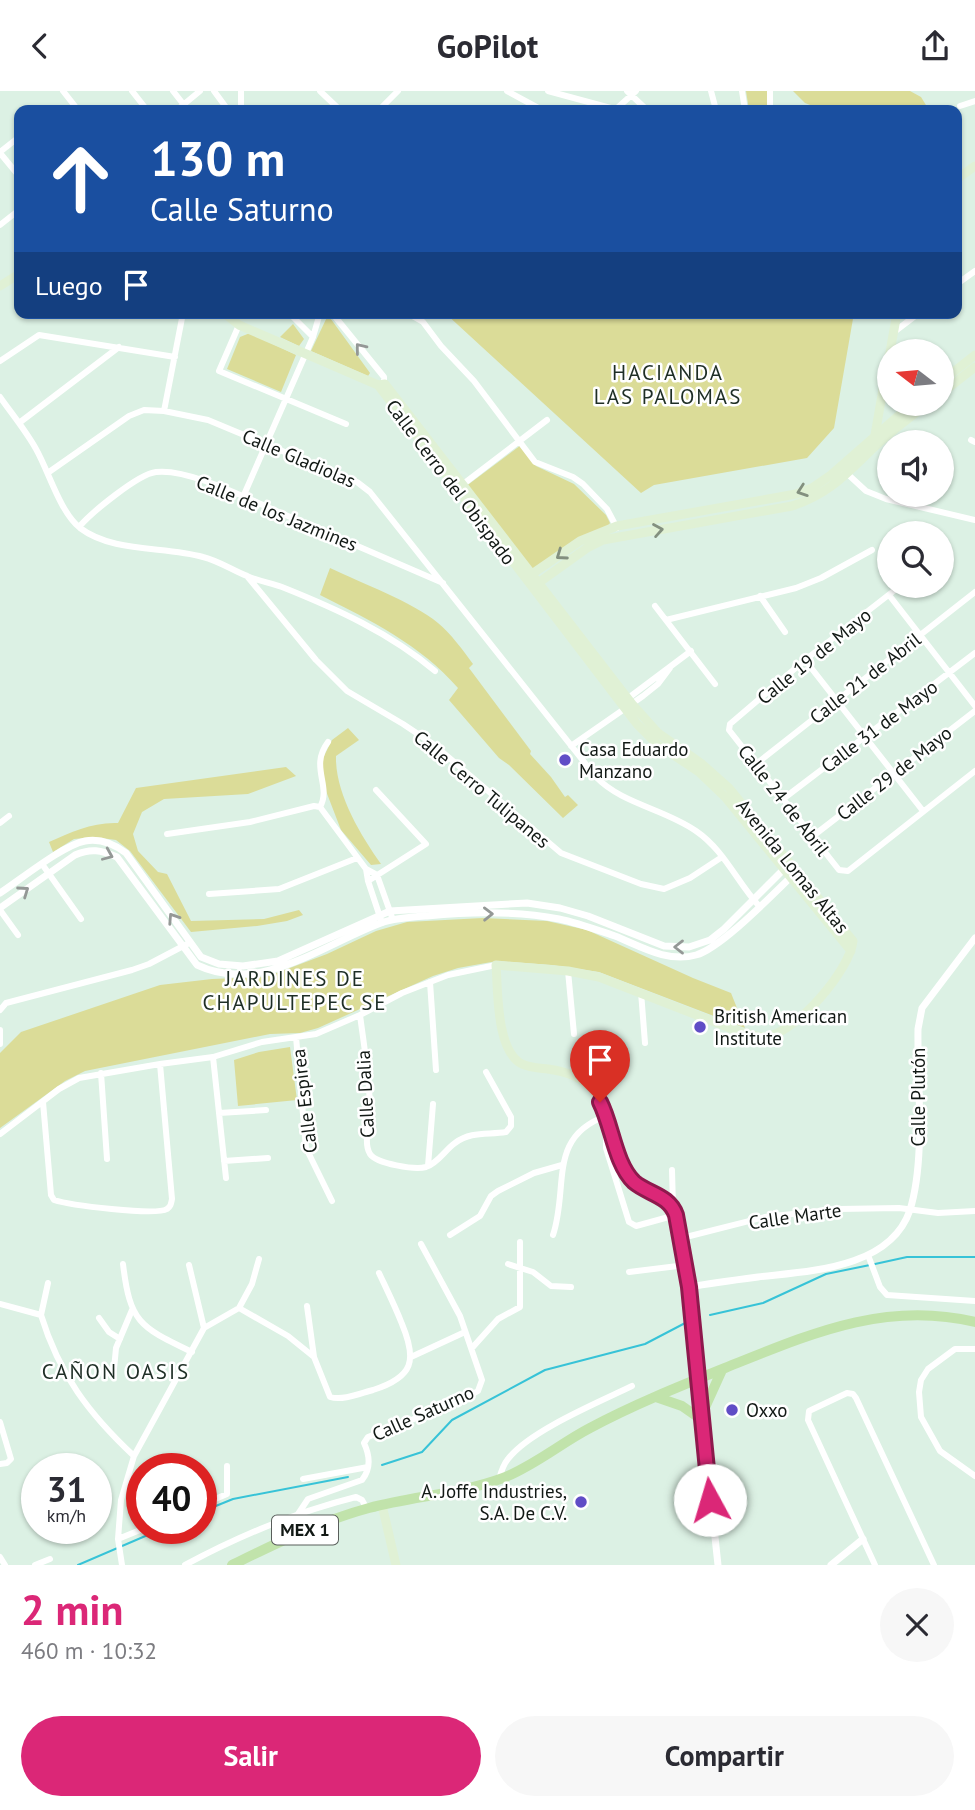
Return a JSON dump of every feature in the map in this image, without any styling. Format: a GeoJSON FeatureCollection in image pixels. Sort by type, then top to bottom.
{"type":"FeatureCollection","features":[{"type":"Feature","properties":{"kind":"main road"},"geometry":{"type":"LineString","coordinates":[[232,319],[239,325],[382,387]]}},
{"type":"Feature","properties":{"kind":"main road"},"geometry":{"type":"LineString","coordinates":[[892,339],[896,319]]}},
{"type":"Feature","properties":{"kind":"main road"},"geometry":{"type":"LineString","coordinates":[[954,372],[975,355]]}},
{"type":"Feature","properties":{"kind":"main road"},"geometry":{"type":"LineString","coordinates":[[954,384],[975,367]]}},
{"type":"Feature","properties":{"kind":"main road","name":"Calle Cerro del Obispado"},"geometry":{"type":"LineString","coordinates":[[382,387],[462,485],[532,581]]}},
{"type":"Feature","properties":{"kind":"main road","name":"Calle Cerro del Obispado"},"geometry":{"type":"LineString","coordinates":[[382,387],[532,581]]}},
{"type":"Feature","properties":{"kind":"main road"},"geometry":{"type":"LineString","coordinates":[[886,430],[899,417]]}},
{"type":"Feature","properties":{"kind":"main road"},"geometry":{"type":"LineString","coordinates":[[890,430],[908,417]]}},
{"type":"Feature","properties":{"kind":"main road"},"geometry":{"type":"LineString","coordinates":[[532,581],[587,548],[620,536],[792,506],[816,497],[877,439]]}},
{"type":"Feature","properties":{"kind":"main road"},"geometry":{"type":"LineString","coordinates":[[532,581],[580,541],[617,526],[796,494],[844,471]]}},
{"type":"Feature","properties":{"kind":"main road","name":"Avenida Lomas Altas"},"geometry":{"type":"LineString","coordinates":[[532,581],[627,704],[658,733],[702,764],[729,788],[748,809],[793,876],[853,941],[851,951],[838,973],[805,1015],[787,1029],[765,1037],[743,1033],[641,992]]}},
{"type":"Feature","properties":{"kind":"main road"},"geometry":{"type":"LineString","coordinates":[[641,992],[598,977],[568,971],[496,965],[501,1029],[516,1060],[529,1067],[568,1072],[579,1077],[593,1090],[633,1180],[663,1198],[675,1211],[686,1265],[698,1379]]}},
{"type":"Feature","properties":{"kind":"main road","name":"MEX 1"},"geometry":{"type":"LineString","coordinates":[[232,1565],[305,1530],[367,1509],[499,1479],[598,1423],[655,1397],[846,1323],[907,1315],[975,1322]]}},
{"type":"Feature","properties":{"kind":"main road"},"geometry":{"type":"LineString","coordinates":[[655,1397],[682,1406],[702,1417],[722,1369]]}},
{"type":"Feature","properties":{"kind":"main road"},"geometry":{"type":"LineString","coordinates":[[382,1505],[396,1565]]}},
{"type":"Feature","properties":{"kind":"street"},"geometry":{"type":"LineString","coordinates":[[63,91],[74,105]]}},
{"type":"Feature","properties":{"kind":"street"},"geometry":{"type":"LineString","coordinates":[[132,91],[143,105]]}},
{"type":"Feature","properties":{"kind":"street"},"geometry":{"type":"LineString","coordinates":[[184,105],[200,91]]}},
{"type":"Feature","properties":{"kind":"street"},"geometry":{"type":"LineString","coordinates":[[320,91],[328,94]]}},
{"type":"Feature","properties":{"kind":"street"},"geometry":{"type":"LineString","coordinates":[[384,105],[398,91]]}},
{"type":"Feature","properties":{"kind":"street"},"geometry":{"type":"LineString","coordinates":[[507,91],[533,105]]}},
{"type":"Feature","properties":{"kind":"street"},"geometry":{"type":"LineString","coordinates":[[548,91],[598,105]]}},
{"type":"Feature","properties":{"kind":"street"},"geometry":{"type":"LineString","coordinates":[[14,141],[0,153],[14,170]]}},
{"type":"Feature","properties":{"kind":"street"},"geometry":{"type":"LineString","coordinates":[[0,225],[14,214]]}},
{"type":"Feature","properties":{"kind":"street"},"geometry":{"type":"LineString","coordinates":[[164,411],[182,319]]}},
{"type":"Feature","properties":{"kind":"street"},"geometry":{"type":"LineString","coordinates":[[295,319],[313,337]]}},
{"type":"Feature","properties":{"kind":"street"},"geometry":{"type":"LineString","coordinates":[[243,497],[313,337],[318,319]]}},
{"type":"Feature","properties":{"kind":"street","name":"Calle Cerro del Obispado"},"geometry":{"type":"LineString","coordinates":[[337,319],[384,377],[382,387]]}},
{"type":"Feature","properties":{"kind":"street"},"geometry":{"type":"LineString","coordinates":[[417,319],[474,381],[535,462],[573,477],[597,496],[612,515],[620,536]]}},
{"type":"Feature","properties":{"kind":"street"},"geometry":{"type":"LineString","coordinates":[[894,332],[911,319]]}},
{"type":"Feature","properties":{"kind":"street"},"geometry":{"type":"LineString","coordinates":[[239,325],[219,371],[346,424]]}},
{"type":"Feature","properties":{"kind":"street"},"geometry":{"type":"LineString","coordinates":[[0,361],[39,335],[175,357]]}},
{"type":"Feature","properties":{"kind":"street"},"geometry":{"type":"LineString","coordinates":[[19,423],[119,347]]}},
{"type":"Feature","properties":{"kind":"street"},"geometry":{"type":"LineString","coordinates":[[0,397],[19,423],[49,473],[64,507],[79,527],[91,534],[135,547],[206,557],[247,576],[281,587],[344,614],[405,647],[435,671]]}},
{"type":"Feature","properties":{"kind":"street","name":"Calle Gladiolas"},"geometry":{"type":"LineString","coordinates":[[49,473],[136,412],[144,410],[208,420],[364,487],[445,583],[602,783],[679,820],[703,836],[759,906]]}},
{"type":"Feature","properties":{"kind":"street"},"geometry":{"type":"LineString","coordinates":[[462,485],[547,420]]}},
{"type":"Feature","properties":{"kind":"street"},"geometry":{"type":"LineString","coordinates":[[844,471],[866,491],[886,499],[975,520]]}},
{"type":"Feature","properties":{"kind":"street","name":"Calle de los Jazmines"},"geometry":{"type":"LineString","coordinates":[[79,527],[89,516],[144,475],[156,472],[191,477],[445,583]]}},
{"type":"Feature","properties":{"kind":"street"},"geometry":{"type":"LineString","coordinates":[[666,620],[796,588],[821,578],[872,550]]}},
{"type":"Feature","properties":{"kind":"street","name":"Calle Cerro Tulipanes"},"geometry":{"type":"LineString","coordinates":[[247,576],[316,660],[347,691],[403,723],[433,744],[561,853],[640,884],[664,889],[690,878],[722,857]]}},
{"type":"Feature","properties":{"kind":"street","name":"Calle 21 de Abril"},"geometry":{"type":"LineString","coordinates":[[756,764],[975,592]]}},
{"type":"Feature","properties":{"kind":"street"},"geometry":{"type":"LineString","coordinates":[[760,596],[785,632]]}},
{"type":"Feature","properties":{"kind":"street","name":"Calle 19 de Mayo"},"geometry":{"type":"LineString","coordinates":[[728,727],[805,660],[885,598]]}},
{"type":"Feature","properties":{"kind":"street"},"geometry":{"type":"LineString","coordinates":[[891,598],[975,708]]}},
{"type":"Feature","properties":{"kind":"street"},"geometry":{"type":"LineString","coordinates":[[655,606],[715,684]]}},
{"type":"Feature","properties":{"kind":"street"},"geometry":{"type":"LineString","coordinates":[[571,746],[615,714],[691,651]]}},
{"type":"Feature","properties":{"kind":"street","name":"Calle 31 de Mayo"},"geometry":{"type":"LineString","coordinates":[[783,799],[975,653]]}},
{"type":"Feature","properties":{"kind":"street"},"geometry":{"type":"LineString","coordinates":[[805,660],[923,811]]}},
{"type":"Feature","properties":{"kind":"street","name":"Calle 29 de Mayo"},"geometry":{"type":"LineString","coordinates":[[813,836],[975,708]]}},
{"type":"Feature","properties":{"kind":"street","name":"Calle 24 de Abril"},"geometry":{"type":"LineString","coordinates":[[728,727],[839,870],[848,871],[975,771]]}},
{"type":"Feature","properties":{"kind":"street"},"geometry":{"type":"LineString","coordinates":[[320,807],[323,798],[319,760],[320,752],[328,742]]}},
{"type":"Feature","properties":{"kind":"street"},"geometry":{"type":"LineString","coordinates":[[368,881],[426,844],[376,790]]}},
{"type":"Feature","properties":{"kind":"street"},"geometry":{"type":"LineString","coordinates":[[166,834],[250,822],[314,806],[320,807],[366,869],[377,875],[393,920]]}},
{"type":"Feature","properties":{"kind":"street"},"geometry":{"type":"LineString","coordinates":[[0,823],[9,815]]}},
{"type":"Feature","properties":{"kind":"street"},"geometry":{"type":"LineString","coordinates":[[0,893],[78,842],[102,841],[116,845],[127,853],[155,890],[185,945]]}},
{"type":"Feature","properties":{"kind":"street"},"geometry":{"type":"LineString","coordinates":[[18,935],[0,909],[87,850],[102,850],[117,857],[185,945],[201,957],[219,964],[243,966],[278,961],[381,919],[390,911],[527,903],[588,916],[664,946],[681,948],[710,940],[786,867]]}},
{"type":"Feature","properties":{"kind":"street"},"geometry":{"type":"LineString","coordinates":[[209,894],[279,889],[357,858]]}},
{"type":"Feature","properties":{"kind":"street"},"geometry":{"type":"LineString","coordinates":[[43,864],[81,919]]}},
{"type":"Feature","properties":{"kind":"street"},"geometry":{"type":"LineString","coordinates":[[366,869],[381,919]]}},
{"type":"Feature","properties":{"kind":"street"},"geometry":{"type":"LineString","coordinates":[[381,919],[429,915],[513,914],[557,918],[615,936],[658,954],[684,957],[696,955],[717,944],[793,876]]}},
{"type":"Feature","properties":{"kind":"street","name":"Calle Plutón"},"geometry":{"type":"LineString","coordinates":[[689,1287],[839,1266],[869,1258],[899,1230],[910,1209],[917,1165],[918,1045],[922,1009],[975,938]]}},
{"type":"Feature","properties":{"kind":"street"},"geometry":{"type":"LineString","coordinates":[[0,1010],[6,1003],[149,964],[185,945]]}},
{"type":"Feature","properties":{"kind":"street"},"geometry":{"type":"LineString","coordinates":[[0,1134],[59,1089],[79,1078],[160,1063],[213,1057],[261,1042],[316,1034],[402,993],[448,975],[496,965]]}},
{"type":"Feature","properties":{"kind":"street"},"geometry":{"type":"LineString","coordinates":[[568,971],[574,1034]]}},
{"type":"Feature","properties":{"kind":"street"},"geometry":{"type":"LineString","coordinates":[[430,982],[436,1069]]}},
{"type":"Feature","properties":{"kind":"street"},"geometry":{"type":"LineString","coordinates":[[641,992],[645,1043]]}},
{"type":"Feature","properties":{"kind":"street","name":"Calle Dalia"},"geometry":{"type":"LineString","coordinates":[[360,1015],[370,1108],[367,1145],[369,1152],[375,1158],[393,1164],[418,1168],[428,1166]]}},
{"type":"Feature","properties":{"kind":"street"},"geometry":{"type":"LineString","coordinates":[[0,1030],[0,1044]]}},
{"type":"Feature","properties":{"kind":"street","name":"Calle Espirea"},"geometry":{"type":"LineString","coordinates":[[296,1037],[306,1147],[332,1201]]}},
{"type":"Feature","properties":{"kind":"street"},"geometry":{"type":"LineString","coordinates":[[213,1057],[226,1178]]}},
{"type":"Feature","properties":{"kind":"street"},"geometry":{"type":"LineString","coordinates":[[43,1102],[51,1195],[54,1200],[147,1212],[167,1210],[172,1199],[160,1063]]}},
{"type":"Feature","properties":{"kind":"street"},"geometry":{"type":"LineString","coordinates":[[428,1166],[457,1141],[481,1132],[506,1132],[511,1126],[511,1117],[486,1072]]}},
{"type":"Feature","properties":{"kind":"street"},"geometry":{"type":"LineString","coordinates":[[101,1073],[107,1159]]}},
{"type":"Feature","properties":{"kind":"street"},"geometry":{"type":"LineString","coordinates":[[428,1166],[433,1104]]}},
{"type":"Feature","properties":{"kind":"street"},"geometry":{"type":"LineString","coordinates":[[219,1113],[266,1110]]}},
{"type":"Feature","properties":{"kind":"street"},"geometry":{"type":"LineString","coordinates":[[553,1235],[560,1204],[562,1165],[569,1146],[581,1128],[606,1115]]}},
{"type":"Feature","properties":{"kind":"street"},"geometry":{"type":"LineString","coordinates":[[611,1131],[606,1138],[606,1148],[629,1222],[636,1226],[675,1211],[672,1171]]}},
{"type":"Feature","properties":{"kind":"street"},"geometry":{"type":"LineString","coordinates":[[224,1161],[268,1158]]}},
{"type":"Feature","properties":{"kind":"street"},"geometry":{"type":"LineString","coordinates":[[450,1235],[480,1216],[491,1196],[498,1191],[534,1173],[562,1165]]}},
{"type":"Feature","properties":{"kind":"street","name":"Calle Marte"},"geometry":{"type":"LineString","coordinates":[[682,1238],[782,1214],[839,1209],[910,1209],[938,1213],[975,1211]]}},
{"type":"Feature","properties":{"kind":"street"},"geometry":{"type":"LineString","coordinates":[[421,1244],[456,1307],[472,1348],[501,1317],[520,1307],[520,1242]]}},
{"type":"Feature","properties":{"kind":"street"},"geometry":{"type":"LineString","coordinates":[[869,1258],[882,1292],[892,1296],[975,1301]]}},
{"type":"Feature","properties":{"kind":"street"},"geometry":{"type":"LineString","coordinates":[[136,1453],[204,1328],[239,1307],[255,1276],[259,1259]]}},
{"type":"Feature","properties":{"kind":"street"},"geometry":{"type":"LineString","coordinates":[[508,1263],[533,1272],[551,1286],[571,1287]]}},
{"type":"Feature","properties":{"kind":"street"},"geometry":{"type":"LineString","coordinates":[[123,1265],[132,1310],[141,1322],[192,1352]]}},
{"type":"Feature","properties":{"kind":"street"},"geometry":{"type":"LineString","coordinates":[[189,1265],[204,1328]]}},
{"type":"Feature","properties":{"kind":"street"},"geometry":{"type":"LineString","coordinates":[[629,1272],[686,1265]]}},
{"type":"Feature","properties":{"kind":"street"},"geometry":{"type":"LineString","coordinates":[[307,1306],[314,1357],[327,1393],[337,1399],[373,1390],[400,1377],[411,1357],[410,1343],[379,1273]]}},
{"type":"Feature","properties":{"kind":"street"},"geometry":{"type":"LineString","coordinates":[[48,1283],[41,1315],[55,1352],[75,1391],[114,1438],[131,1453]]}},
{"type":"Feature","properties":{"kind":"street"},"geometry":{"type":"LineString","coordinates":[[0,1304],[41,1315]]}},
{"type":"Feature","properties":{"kind":"street"},"geometry":{"type":"LineString","coordinates":[[239,1307],[288,1335],[314,1357]]}},
{"type":"Feature","properties":{"kind":"street"},"geometry":{"type":"LineString","coordinates":[[114,1369],[113,1359],[132,1310]]}},
{"type":"Feature","properties":{"kind":"street"},"geometry":{"type":"LineString","coordinates":[[99,1318],[109,1332],[120,1339]]}},
{"type":"Feature","properties":{"kind":"street"},"geometry":{"type":"LineString","coordinates":[[411,1357],[465,1332]]}},
{"type":"Feature","properties":{"kind":"street","name":"Calle Saturno"},"geometry":{"type":"LineString","coordinates":[[298,1514],[308,1499],[362,1480],[368,1467],[369,1457],[364,1443],[368,1437],[478,1391],[482,1380],[472,1348]]}},
{"type":"Feature","properties":{"kind":"street"},"geometry":{"type":"LineString","coordinates":[[975,1349],[955,1349],[928,1369],[921,1380],[919,1392],[921,1417],[940,1451],[975,1476]]}},
{"type":"Feature","properties":{"kind":"street"},"geometry":{"type":"LineString","coordinates":[[698,1379],[718,1565]]}},
{"type":"Feature","properties":{"kind":"street"},"geometry":{"type":"LineString","coordinates":[[499,1479],[508,1459],[552,1425],[632,1386]]}},
{"type":"Feature","properties":{"kind":"street"},"geometry":{"type":"LineString","coordinates":[[875,1565],[807,1416],[809,1411],[847,1393],[856,1398],[934,1565]]}},
{"type":"Feature","properties":{"kind":"street"},"geometry":{"type":"LineString","coordinates":[[0,1422],[11,1459],[0,1464]]}},
{"type":"Feature","properties":{"kind":"street"},"geometry":{"type":"LineString","coordinates":[[217,1498],[229,1492],[227,1467]]}},
{"type":"Feature","properties":{"kind":"street"},"geometry":{"type":"LineString","coordinates":[[303,1479],[368,1467]]}},
{"type":"Feature","properties":{"kind":"street"},"geometry":{"type":"LineString","coordinates":[[122,1565],[118,1541],[121,1500],[126,1483]]}},
{"type":"Feature","properties":{"kind":"street"},"geometry":{"type":"LineString","coordinates":[[185,1565],[234,1539],[298,1514],[356,1497],[362,1500],[367,1509]]}},
{"type":"Feature","properties":{"kind":"street"},"geometry":{"type":"LineString","coordinates":[[118,1541],[126,1537]]}},
{"type":"Feature","properties":{"kind":"street"},"geometry":{"type":"LineString","coordinates":[[831,1565],[863,1539]]}},
{"type":"Feature","properties":{"kind":"street"},"geometry":{"type":"LineString","coordinates":[[0,1557],[5,1565]]}},
{"type":"Feature","properties":{"kind":"street"},"geometry":{"type":"LineString","coordinates":[[35,1565],[50,1559]]}},
{"type":"Feature","properties":{"kind":"green space"},"geometry":{"type":"Polygon","coordinates":[[[746,91],[767,91],[767,105],[748,105],[746,91]]]}},
{"type":"Feature","properties":{"kind":"green space"},"geometry":{"type":"Polygon","coordinates":[[[793,91],[910,91],[921,97],[926,105],[810,105],[793,91]]]}},
{"type":"Feature","properties":{"kind":"green space"},"geometry":{"type":"Polygon","coordinates":[[[326,319],[331,319],[370,373],[368,376],[311,351],[326,319]]]}},
{"type":"Feature","properties":{"kind":"green space"},"geometry":{"type":"Polygon","coordinates":[[[452,319],[853,319],[834,428],[807,458],[654,485],[641,493],[452,319]]]}},
{"type":"Feature","properties":{"kind":"green space"},"geometry":{"type":"Polygon","coordinates":[[[293,324],[304,339],[299,346],[280,337],[293,324]]]}},
{"type":"Feature","properties":{"kind":"green space"},"geometry":{"type":"Polygon","coordinates":[[[250,333],[296,355],[281,392],[227,369],[240,337],[250,333]]]}},
{"type":"Feature","properties":{"kind":"green space"},"geometry":{"type":"Polygon","coordinates":[[[521,445],[536,466],[574,484],[606,515],[610,523],[531,572],[465,487],[521,445]]]}},
{"type":"Feature","properties":{"kind":"green space"},"geometry":{"type":"Polygon","coordinates":[[[330,568],[401,600],[443,627],[473,664],[469,668],[531,751],[530,754],[565,797],[568,795],[578,805],[563,818],[499,758],[449,700],[458,688],[428,659],[394,635],[320,595],[330,568]]]}},
{"type":"Feature","properties":{"kind":"green space"},"geometry":{"type":"Polygon","coordinates":[[[348,728],[359,740],[336,756],[340,784],[350,813],[381,864],[371,865],[341,830],[326,791],[320,764],[332,740],[348,728]]]}},
{"type":"Feature","properties":{"kind":"green space"},"geometry":{"type":"Polygon","coordinates":[[[286,767],[296,776],[248,794],[164,799],[142,812],[133,834],[138,851],[158,872],[167,874],[191,921],[264,919],[299,910],[303,915],[287,921],[191,932],[130,851],[116,840],[94,837],[74,839],[53,852],[49,842],[91,826],[118,823],[136,788],[286,767]]]}},
{"type":"Feature","properties":{"kind":"green space"},"geometry":{"type":"Polygon","coordinates":[[[483,918],[547,921],[587,930],[731,993],[745,1028],[599,972],[497,961],[433,976],[318,1028],[300,1033],[270,1034],[85,1071],[65,1081],[0,1128],[0,1053],[21,1032],[160,985],[266,977],[327,954],[376,931],[407,922],[483,918]]]}},
{"type":"Feature","properties":{"kind":"green space"},"geometry":{"type":"Polygon","coordinates":[[[290,1047],[297,1100],[238,1106],[234,1060],[259,1052],[290,1047]]]}},
{"type":"Feature","properties":{"kind":"waterway"},"geometry":{"type":"LineString","coordinates":[[875,1264],[907,1257],[975,1257]]}},
{"type":"Feature","properties":{"kind":"waterway"},"geometry":{"type":"LineString","coordinates":[[710,1315],[763,1303],[826,1274],[870,1265]]}},
{"type":"Feature","properties":{"kind":"waterway"},"geometry":{"type":"LineString","coordinates":[[382,1465],[422,1452],[452,1420],[545,1370],[645,1344],[689,1321]]}},
{"type":"Feature","properties":{"kind":"waterway"},"geometry":{"type":"LineString","coordinates":[[217,1506],[233,1499],[348,1477]]}},
{"type":"Feature","properties":{"kind":"waterway"},"geometry":{"type":"LineString","coordinates":[[78,1565],[127,1544]]}},
{"type":"Feature","properties":{"kind":"place","name":"Casa Eduardo Manzano"},"geometry":{"type":"Point","coordinates":[565,760]}},
{"type":"Feature","properties":{"kind":"place","name":"British American Institute"},"geometry":{"type":"Point","coordinates":[700,1027]}},
{"type":"Feature","properties":{"kind":"place","name":"Oxxo"},"geometry":{"type":"Point","coordinates":[732,1410]}},
{"type":"Feature","properties":{"kind":"place","name":"A. Joffe Industries, S.A. De C.V."},"geometry":{"type":"Point","coordinates":[581,1502]}},
{"type":"Feature","properties":{"kind":"district","name":"HACIANDA LAS PALOMAS"},"geometry":{"type":"Point","coordinates":[668,385]}},
{"type":"Feature","properties":{"kind":"district","name":"JARDINES DE CHAPULTEPEC SE"},"geometry":{"type":"Point","coordinates":[295,991]}},
{"type":"Feature","properties":{"kind":"district","name":"CAÑON OASIS"},"geometry":{"type":"Point","coordinates":[116,1372]}},
{"type":"Feature","properties":{"kind":"route"},"geometry":{"type":"LineString","coordinates":[[600,1102],[622,1160],[633,1180],[663,1198],[673,1207],[676,1215],[689,1287],[710,1500]]}}]}
